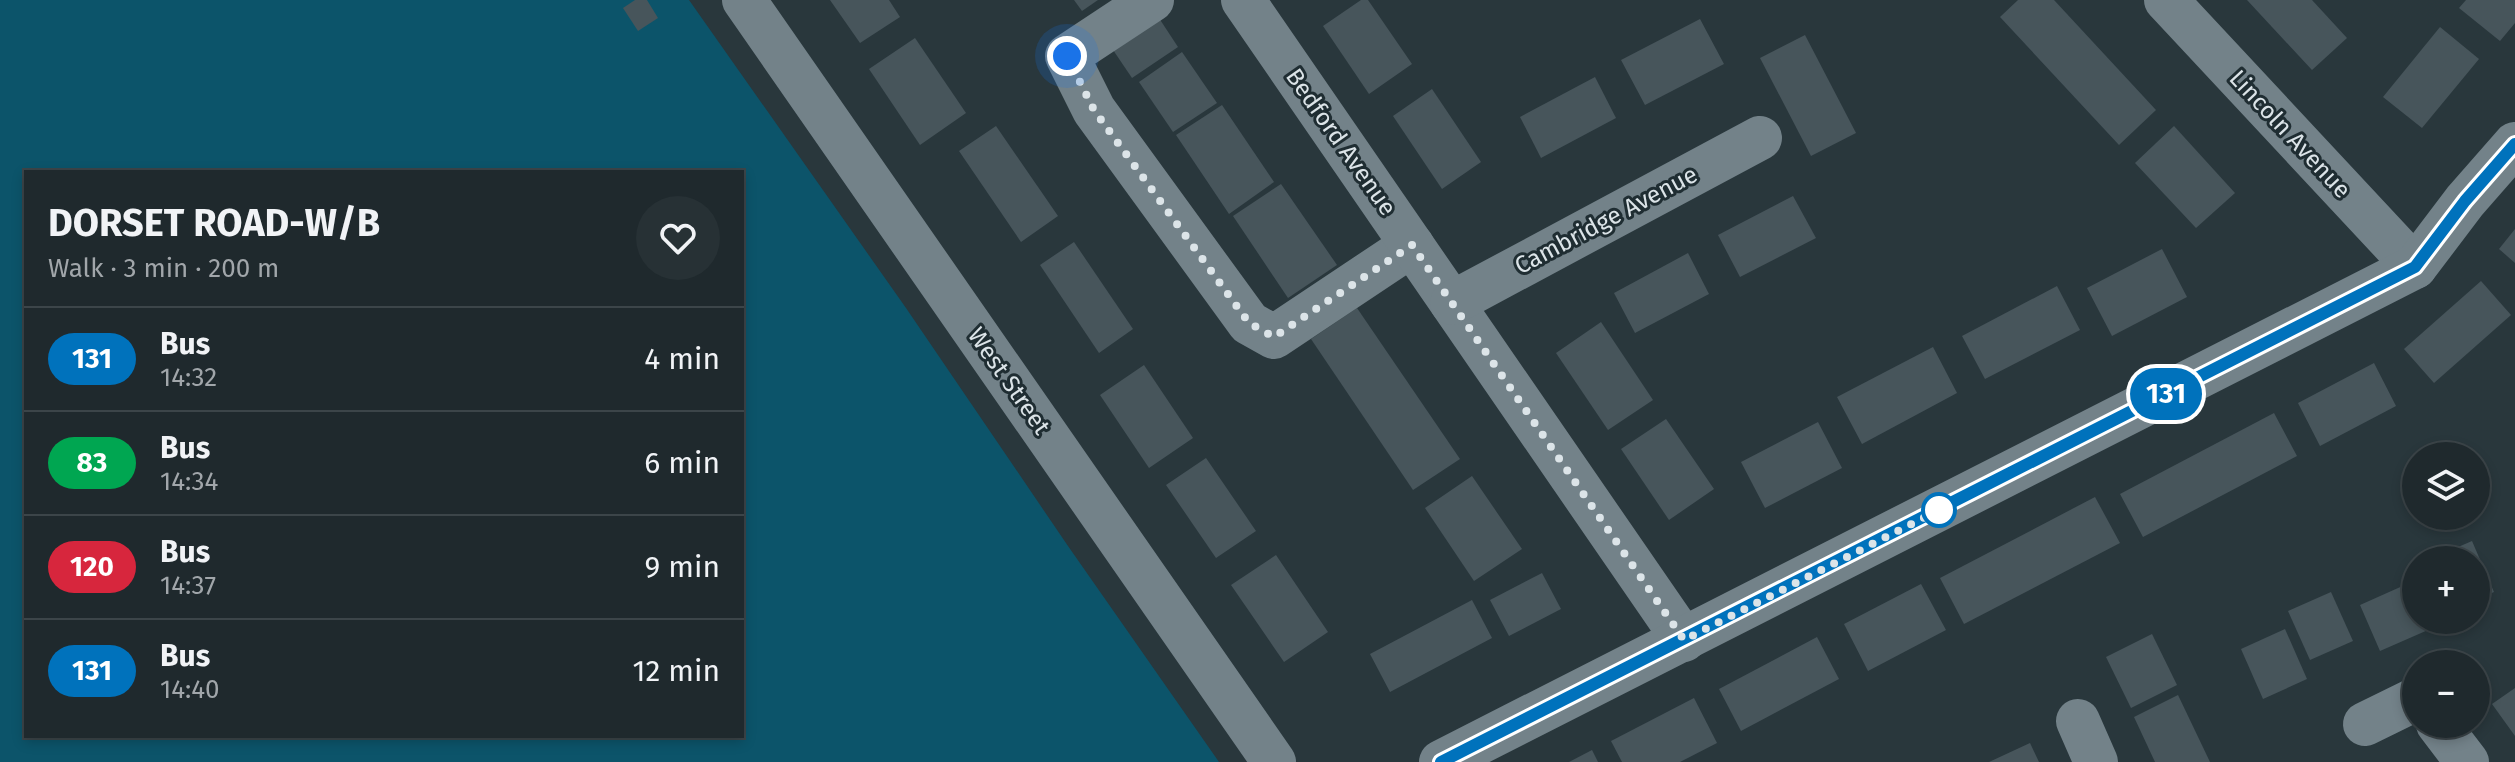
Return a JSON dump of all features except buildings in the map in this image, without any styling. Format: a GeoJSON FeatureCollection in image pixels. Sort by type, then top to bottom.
{"type":"FeatureCollection","features":[{"type":"Feature","properties":{"kind":"street","name":"West Street"},"geometry":{"type":"LineString","coordinates":[[744,0],[1274,762]]}},
{"type":"Feature","properties":{"kind":"street"},"geometry":{"type":"LineString","coordinates":[[1152,0],[1067,56],[1094,110],[1249,323],[1274,337],[1412,245]]}},
{"type":"Feature","properties":{"kind":"street","name":"Bedford Avenue"},"geometry":{"type":"LineString","coordinates":[[1243,0],[1684,640]]}},
{"type":"Feature","properties":{"kind":"street","name":"Lincoln Avenue"},"geometry":{"type":"LineString","coordinates":[[2166,0],[2415,267]]}},
{"type":"Feature","properties":{"kind":"street","name":"Cambridge Avenue"},"geometry":{"type":"LineString","coordinates":[[1452,303],[1760,138]]}},
{"type":"Feature","properties":{"kind":"street"},"geometry":{"type":"LineString","coordinates":[[1441,762],[2415,267],[2465,201],[2515,144]]}},
{"type":"Feature","properties":{"kind":"street"},"geometry":{"type":"LineString","coordinates":[[2365,724],[2402,706]]}},
{"type":"Feature","properties":{"kind":"street"},"geometry":{"type":"LineString","coordinates":[[2078,721],[2096,762]]}},
{"type":"Feature","properties":{"kind":"street"},"geometry":{"type":"LineString","coordinates":[[2449,738],[2467,762]]}},
{"type":"Feature","properties":{"kind":"shaded area"},"geometry":{"type":"Polygon","coordinates":[[[0,0],[689,0],[1219,762],[0,762],[0,0]]]}},
{"type":"Feature","properties":{"kind":"bus line","name":"131"},"geometry":{"type":"LineString","coordinates":[[1441,762],[2415,267],[2465,201],[2515,144]]}},
{"type":"Feature","properties":{"kind":"route"},"geometry":{"type":"LineString","coordinates":[[1067,56],[1094,110],[1249,323],[1274,337],[1412,245],[1684,640],[1939,510]]}}]}
